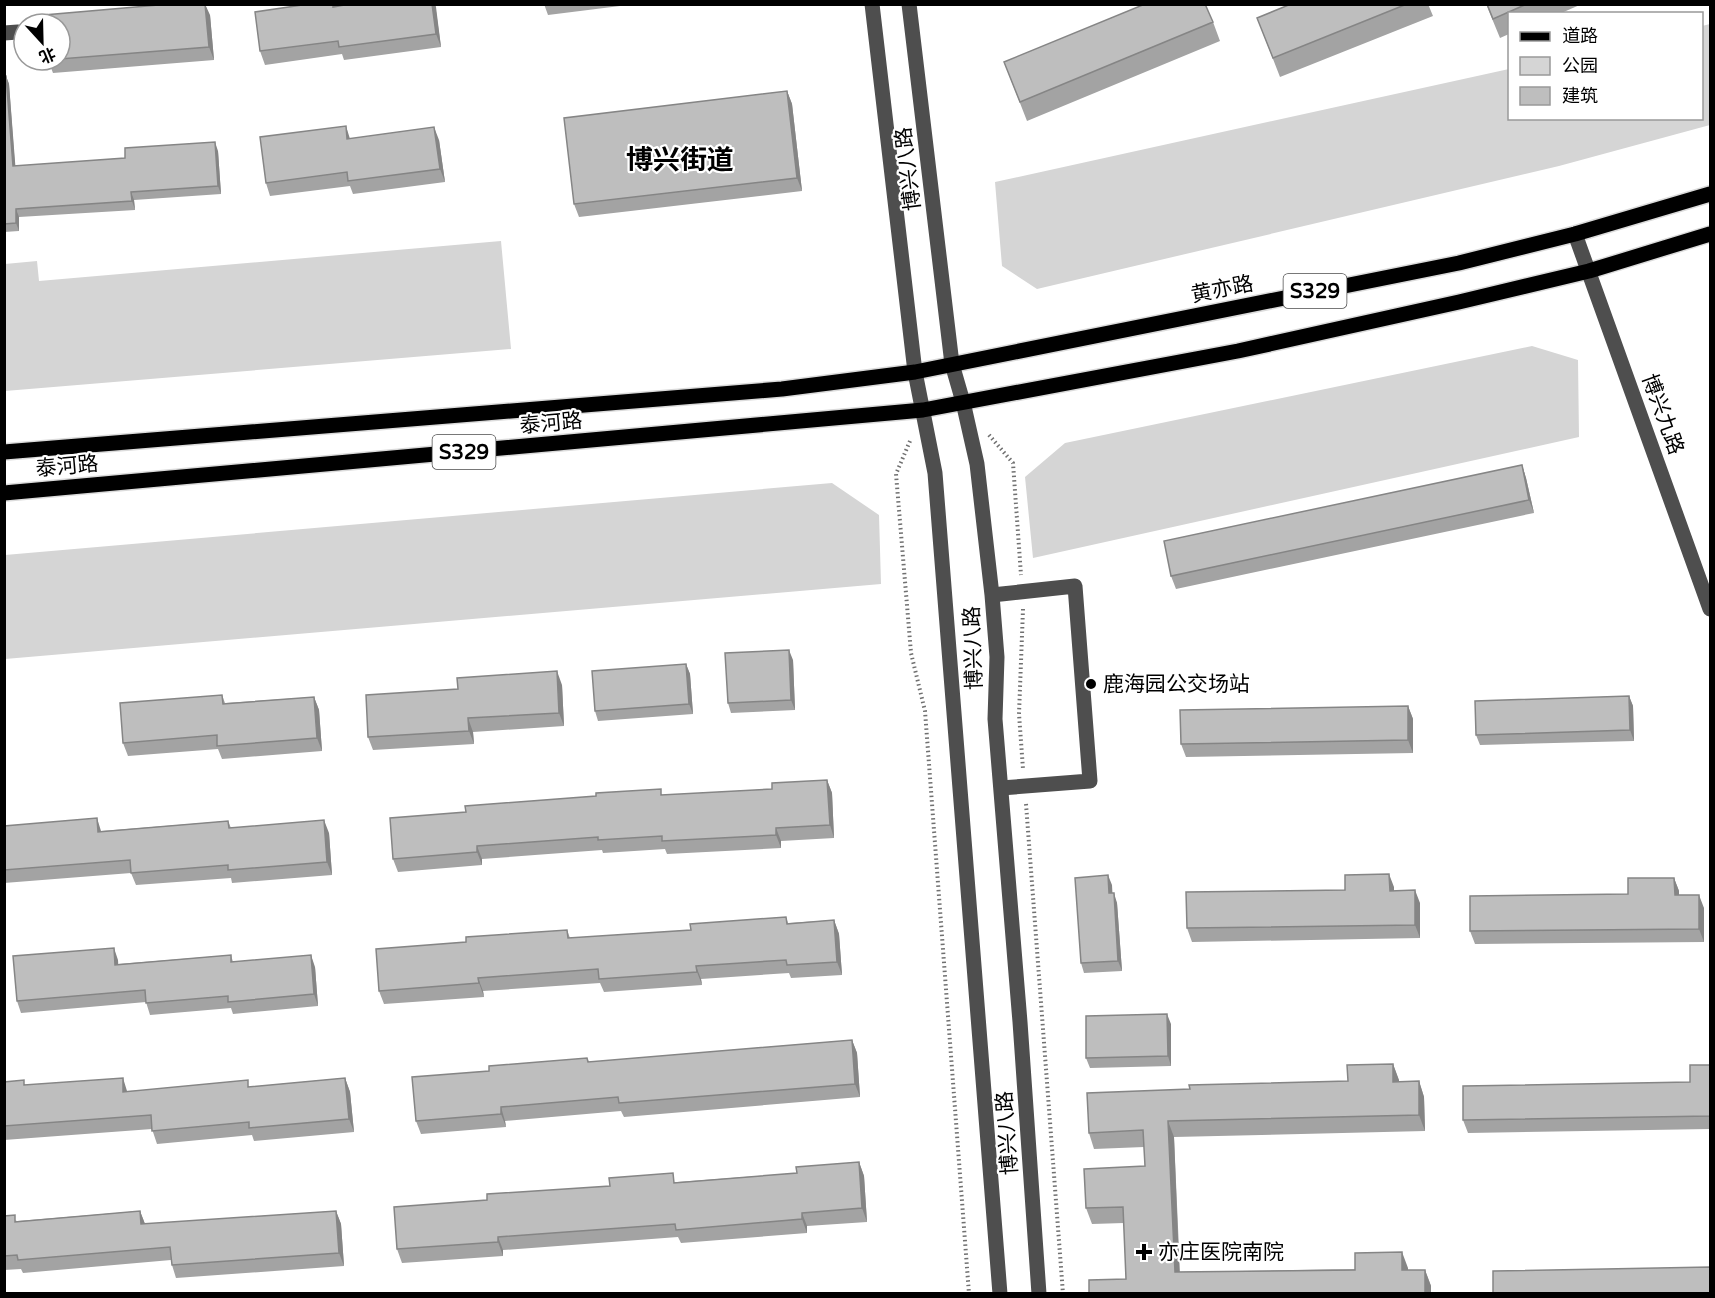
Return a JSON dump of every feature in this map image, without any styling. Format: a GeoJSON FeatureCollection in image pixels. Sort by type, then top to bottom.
{"type":"FeatureCollection","features":[{"type":"Feature","properties":{"kind":"main road","name":"黄亦路"},"geometry":{"type":"LineString","coordinates":[[915,372],[1458,262],[1575,234],[1710,194]]}},
{"type":"Feature","properties":{"kind":"main road","name":"S329"},"geometry":{"type":"LineString","coordinates":[[923,410],[1238,351],[1589,271],[1710,234]]}},
{"type":"Feature","properties":{"kind":"main road","name":"泰河路"},"geometry":{"type":"LineString","coordinates":[[4,452],[770,390],[915,372]]}},
{"type":"Feature","properties":{"kind":"main road","name":"泰河路"},"geometry":{"type":"LineString","coordinates":[[4,493],[923,410]]}},
{"type":"Feature","properties":{"kind":"street","name":"博兴八路"},"geometry":{"type":"LineString","coordinates":[[872,4],[915,372],[936,484],[1000,1293]]}},
{"type":"Feature","properties":{"kind":"street","name":"博兴八路"},"geometry":{"type":"LineString","coordinates":[[909,4],[952,364],[977,464],[992,595],[997,657],[995,719],[1039,1293]]}},
{"type":"Feature","properties":{"kind":"street","name":"博兴九路"},"geometry":{"type":"LineString","coordinates":[[1575,234],[1710,609]]}},
{"type":"Feature","properties":{"kind":"street"},"geometry":{"type":"LineString","coordinates":[[992,595],[1075,586],[1090,781],[1001,788]]}},
{"type":"Feature","properties":{"kind":"path"},"geometry":{"type":"LineString","coordinates":[[923,410],[896,474],[911,653],[925,711],[969,1293]]}},
{"type":"Feature","properties":{"kind":"path"},"geometry":{"type":"LineString","coordinates":[[986,430],[1013,463],[1024,624],[1019,714],[1063,1293]]}},
{"type":"Feature","properties":{"kind":"green space"},"geometry":{"type":"Polygon","coordinates":[[[1710,24],[1710,125],[1559,166],[1037,289],[1002,266],[995,182],[1508,69],[1508,120],[1703,120],[1703,26],[1710,24]]]}},
{"type":"Feature","properties":{"kind":"green space"},"geometry":{"type":"Polygon","coordinates":[[[501,241],[511,349],[5,391],[5,264],[37,261],[39,281],[501,241]]]}},
{"type":"Feature","properties":{"kind":"green space"},"geometry":{"type":"Polygon","coordinates":[[[1532,346],[1578,360],[1579,437],[1033,558],[1025,477],[1065,443],[1532,346]]]}},
{"type":"Feature","properties":{"kind":"green space"},"geometry":{"type":"Polygon","coordinates":[[[832,483],[879,515],[881,584],[5,659],[5,555],[832,483]]]}},
{"type":"Feature","properties":{"kind":"building"},"geometry":{"type":"Polygon","coordinates":[[[170,4],[205,4],[209,47],[72,58],[72,13],[170,4]]]}},
{"type":"Feature","properties":{"kind":"building"},"geometry":{"type":"Polygon","coordinates":[[[309,4],[333,4],[333,7],[350,4],[432,4],[436,34],[339,47],[338,41],[260,51],[255,12],[309,4]]]}},
{"type":"Feature","properties":{"kind":"building"},"geometry":{"type":"Polygon","coordinates":[[[1145,4],[1205,4],[1213,22],[1020,102],[1004,62],[1145,4]]]}},
{"type":"Feature","properties":{"kind":"building"},"geometry":{"type":"Polygon","coordinates":[[[1291,4],[1407,4],[1273,58],[1257,18],[1291,4]]]}},
{"type":"Feature","properties":{"kind":"building"},"geometry":{"type":"Polygon","coordinates":[[[1487,4],[1527,4],[1508,12],[1493,19],[1487,4]]]}},
{"type":"Feature","properties":{"kind":"building"},"geometry":{"type":"Polygon","coordinates":[[[4,76],[6,76],[13,166],[125,158],[125,148],[215,142],[218,186],[131,192],[132,201],[16,209],[16,223],[4,224],[4,76]]]}},
{"type":"Feature","properties":{"kind":"building"},"geometry":{"type":"Polygon","coordinates":[[[787,91],[797,178],[574,204],[564,118],[787,91]]]}},
{"type":"Feature","properties":{"kind":"building"},"geometry":{"type":"Polygon","coordinates":[[[346,126],[347,139],[434,127],[440,169],[348,181],[347,172],[266,183],[260,137],[346,126]]]}},
{"type":"Feature","properties":{"kind":"building"},"geometry":{"type":"Polygon","coordinates":[[[1522,465],[1529,500],[1171,576],[1164,541],[1522,465]]]}},
{"type":"Feature","properties":{"kind":"building"},"geometry":{"type":"Polygon","coordinates":[[[789,650],[791,700],[728,703],[725,653],[789,650]]]}},
{"type":"Feature","properties":{"kind":"building"},"geometry":{"type":"Polygon","coordinates":[[[686,664],[689,704],[595,711],[592,671],[686,664]]]}},
{"type":"Feature","properties":{"kind":"building"},"geometry":{"type":"Polygon","coordinates":[[[557,671],[559,713],[468,718],[469,731],[368,737],[366,695],[458,689],[457,678],[557,671]]]}},
{"type":"Feature","properties":{"kind":"building"},"geometry":{"type":"Polygon","coordinates":[[[222,695],[223,704],[314,697],[317,738],[217,746],[217,735],[123,743],[120,703],[222,695]]]}},
{"type":"Feature","properties":{"kind":"building"},"geometry":{"type":"Polygon","coordinates":[[[1629,696],[1630,730],[1476,735],[1475,701],[1629,696]]]}},
{"type":"Feature","properties":{"kind":"building"},"geometry":{"type":"Polygon","coordinates":[[[1408,706],[1408,740],[1181,744],[1180,710],[1408,706]]]}},
{"type":"Feature","properties":{"kind":"building"},"geometry":{"type":"Polygon","coordinates":[[[827,780],[830,825],[776,828],[776,835],[662,841],[662,836],[598,840],[598,837],[477,846],[477,852],[393,859],[390,818],[466,812],[465,806],[596,796],[596,793],[661,789],[661,795],[772,789],[772,783],[827,780]]]}},
{"type":"Feature","properties":{"kind":"building"},"geometry":{"type":"Polygon","coordinates":[[[97,818],[98,832],[228,821],[229,828],[324,820],[327,862],[228,870],[228,865],[131,873],[130,860],[4,870],[4,826],[97,818]]]}},
{"type":"Feature","properties":{"kind":"building"},"geometry":{"type":"Polygon","coordinates":[[[1389,874],[1390,891],[1415,890],[1415,925],[1187,928],[1186,892],[1345,890],[1345,875],[1389,874]]]}},
{"type":"Feature","properties":{"kind":"building"},"geometry":{"type":"Polygon","coordinates":[[[1108,875],[1109,893],[1114,893],[1118,961],[1081,963],[1075,878],[1108,875]]]}},
{"type":"Feature","properties":{"kind":"building"},"geometry":{"type":"Polygon","coordinates":[[[1628,878],[1674,878],[1675,895],[1699,895],[1699,929],[1470,931],[1470,896],[1628,894],[1628,878]]]}},
{"type":"Feature","properties":{"kind":"building"},"geometry":{"type":"Polygon","coordinates":[[[786,917],[787,924],[834,920],[837,962],[787,965],[786,960],[696,966],[697,972],[599,979],[598,969],[478,978],[479,983],[379,991],[376,949],[466,942],[466,937],[567,930],[568,938],[691,930],[690,924],[786,917]]]}},
{"type":"Feature","properties":{"kind":"building"},"geometry":{"type":"Polygon","coordinates":[[[114,948],[115,965],[231,955],[231,962],[311,955],[314,994],[228,1002],[228,996],[146,1003],[145,990],[17,1001],[13,956],[114,948]]]}},
{"type":"Feature","properties":{"kind":"building"},"geometry":{"type":"Polygon","coordinates":[[[1167,1014],[1168,1056],[1086,1058],[1086,1016],[1167,1014]]]}},
{"type":"Feature","properties":{"kind":"building"},"geometry":{"type":"Polygon","coordinates":[[[852,1040],[855,1084],[619,1103],[618,1097],[501,1107],[501,1114],[416,1121],[412,1077],[489,1071],[489,1066],[587,1058],[588,1062],[852,1040]]]}},
{"type":"Feature","properties":{"kind":"building"},"geometry":{"type":"Polygon","coordinates":[[[1393,1064],[1393,1082],[1419,1081],[1419,1115],[1168,1121],[1175,1272],[1355,1270],[1355,1253],[1402,1252],[1402,1270],[1425,1270],[1425,1293],[1089,1293],[1089,1280],[1126,1279],[1123,1207],[1086,1208],[1084,1169],[1145,1166],[1143,1130],[1089,1133],[1087,1093],[1190,1089],[1189,1085],[1348,1081],[1347,1065],[1393,1064]]]}},
{"type":"Feature","properties":{"kind":"building"},"geometry":{"type":"Polygon","coordinates":[[[1690,1065],[1710,1065],[1710,1116],[1463,1120],[1463,1086],[1690,1082],[1690,1065]]]}},
{"type":"Feature","properties":{"kind":"building"},"geometry":{"type":"Polygon","coordinates":[[[123,1078],[123,1092],[248,1080],[248,1087],[345,1078],[349,1119],[249,1128],[249,1122],[152,1131],[151,1115],[4,1126],[4,1082],[24,1080],[24,1085],[123,1078]]]}},
{"type":"Feature","properties":{"kind":"building"},"geometry":{"type":"Polygon","coordinates":[[[859,1162],[862,1208],[802,1213],[802,1219],[676,1230],[675,1224],[498,1237],[498,1242],[397,1249],[394,1207],[487,1200],[487,1194],[610,1186],[609,1178],[673,1173],[674,1183],[797,1173],[796,1167],[859,1162]]]}},
{"type":"Feature","properties":{"kind":"building"},"geometry":{"type":"Polygon","coordinates":[[[140,1211],[141,1224],[336,1211],[339,1253],[172,1265],[170,1247],[18,1260],[17,1255],[4,1256],[4,1216],[15,1215],[15,1222],[140,1211]]]}},
{"type":"Feature","properties":{"kind":"building"},"geometry":{"type":"Polygon","coordinates":[[[1710,1267],[1710,1293],[1493,1293],[1493,1271],[1710,1267]]]}},
{"type":"Feature","properties":{"kind":"place","name":"鹿海园公交场站"},"geometry":{"type":"Point","coordinates":[1091,684]}},
{"type":"Feature","properties":{"kind":"place","name":"亦庄医院南院"},"geometry":{"type":"Point","coordinates":[1144,1252]}},
{"type":"Feature","properties":{"kind":"district","name":"博兴街道"},"geometry":{"type":"Point","coordinates":[680,160]}}]}
